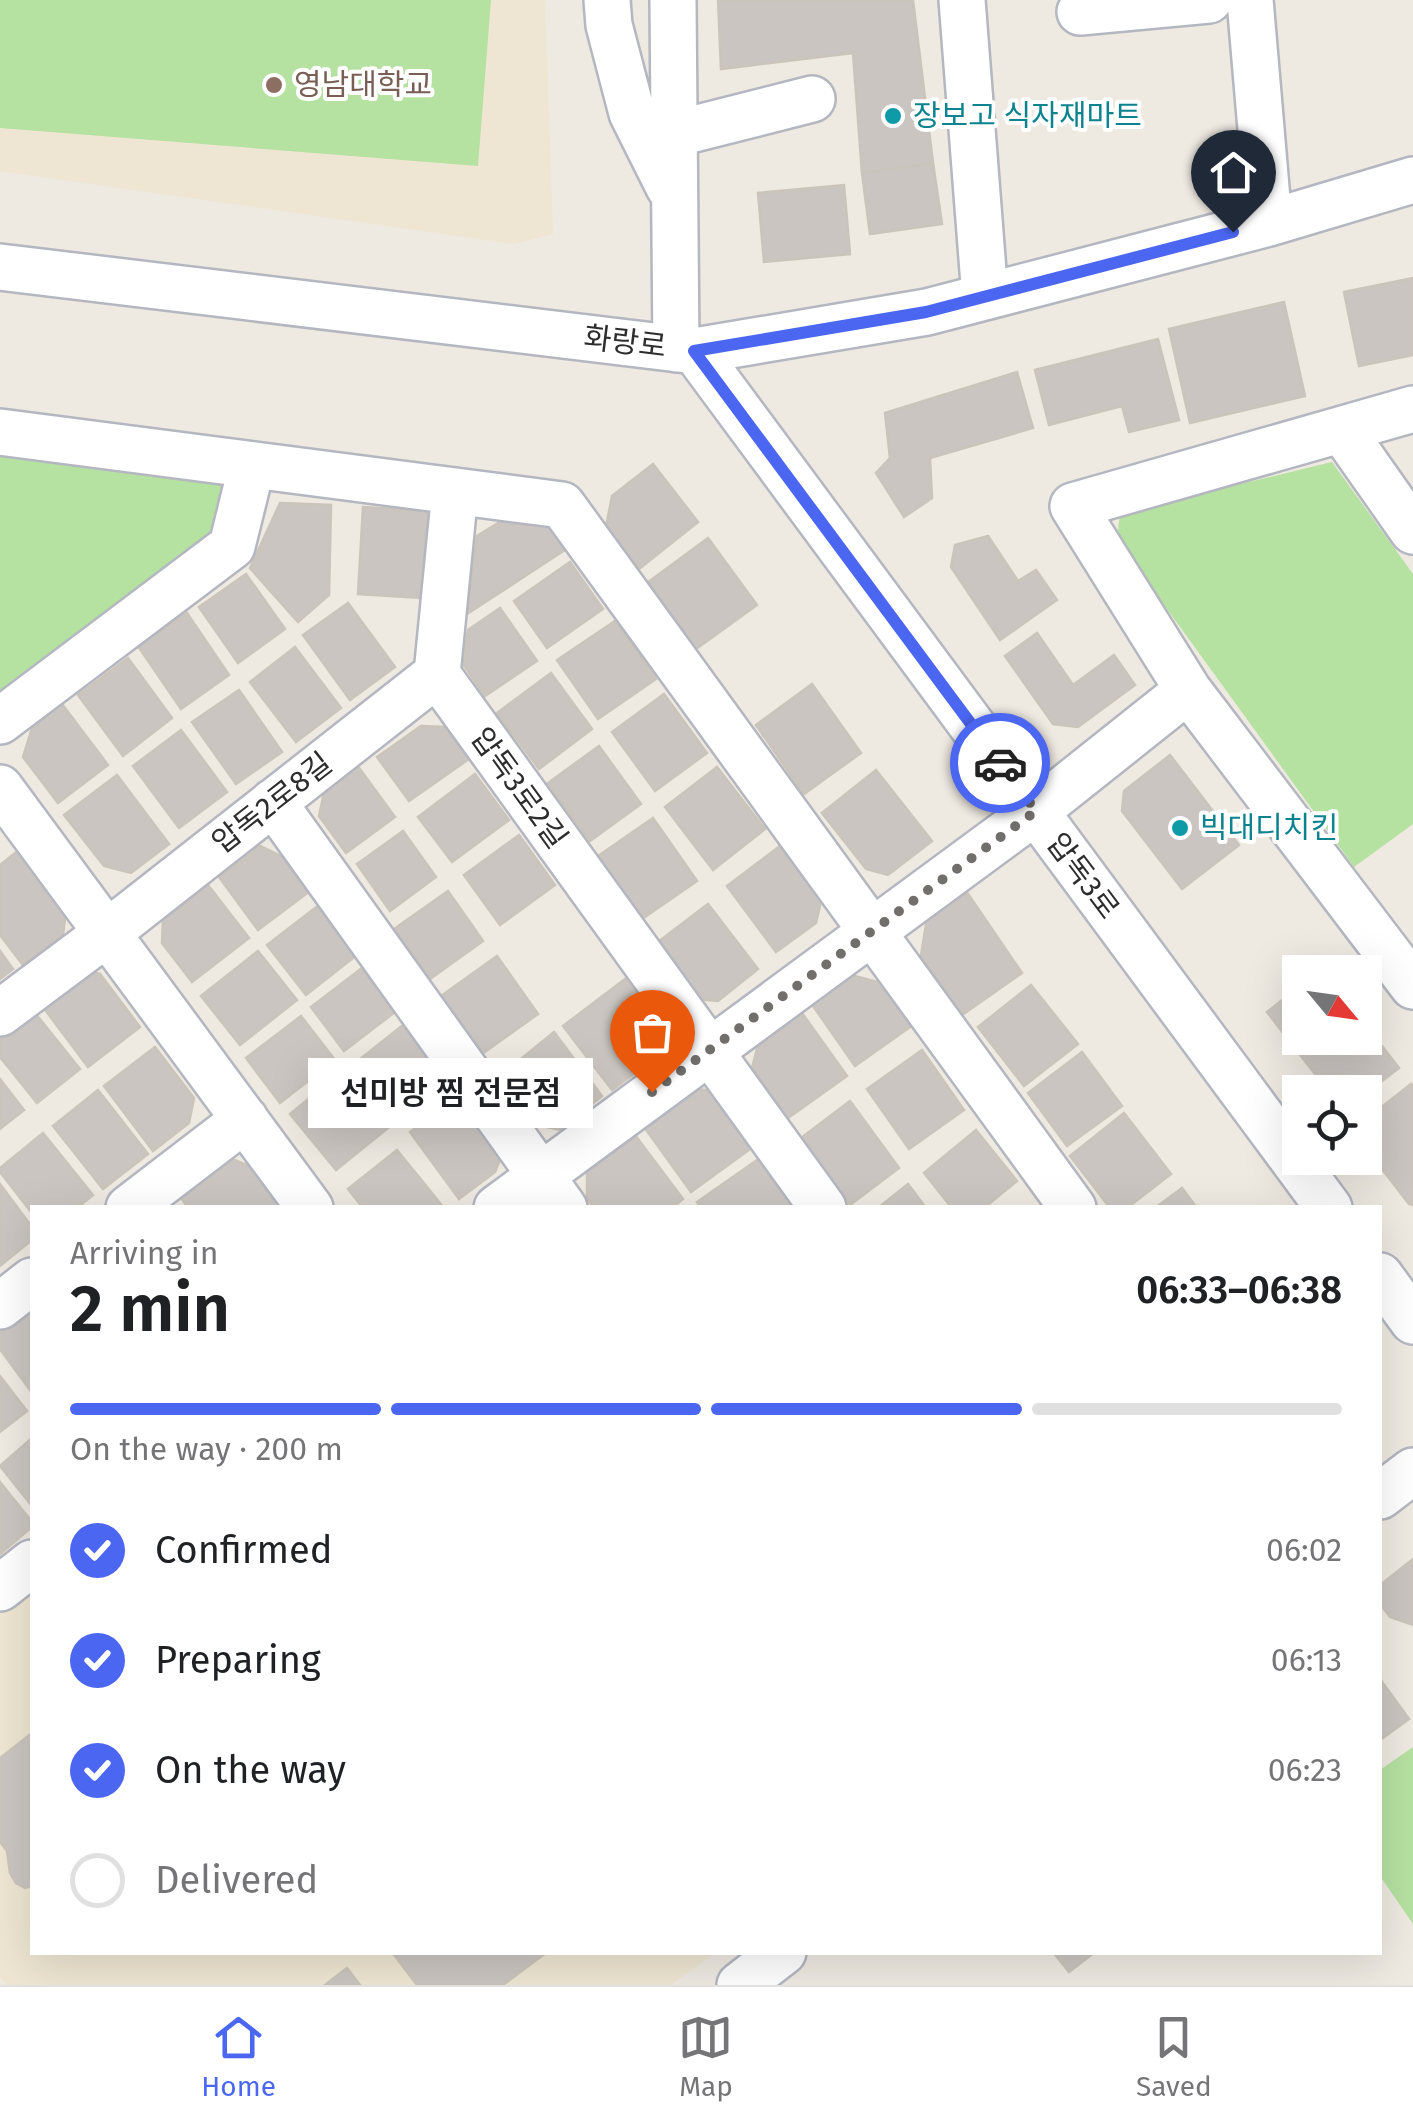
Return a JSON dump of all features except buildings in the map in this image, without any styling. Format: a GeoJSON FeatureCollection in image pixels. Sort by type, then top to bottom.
{"type":"FeatureCollection","features":[{"type":"Feature","properties":{"kind":"street"},"geometry":{"type":"LineString","coordinates":[[607,0],[609,25],[632,112],[674,198]]}},
{"type":"Feature","properties":{"kind":"street"},"geometry":{"type":"LineString","coordinates":[[672,0],[674,198],[686,350]]}},
{"type":"Feature","properties":{"kind":"street"},"geometry":{"type":"LineString","coordinates":[[962,0],[986,297]]}},
{"type":"Feature","properties":{"kind":"street"},"geometry":{"type":"LineString","coordinates":[[1080,12],[1209,0]]}},
{"type":"Feature","properties":{"kind":"street"},"geometry":{"type":"LineString","coordinates":[[1250,0],[1269,223]]}},
{"type":"Feature","properties":{"kind":"street"},"geometry":{"type":"LineString","coordinates":[[674,134],[812,99]]}},
{"type":"Feature","properties":{"kind":"street","name":"화랑로"},"geometry":{"type":"LineString","coordinates":[[0,266],[686,350],[926,312],[1269,223],[1413,180]]}},
{"type":"Feature","properties":{"kind":"street","name":"압독3로"},"geometry":{"type":"LineString","coordinates":[[686,350],[1036,811],[1327,1205]]}},
{"type":"Feature","properties":{"kind":"street"},"geometry":{"type":"LineString","coordinates":[[1413,409],[1072,506],[1188,690],[1413,986]]}},
{"type":"Feature","properties":{"kind":"street"},"geometry":{"type":"LineString","coordinates":[[1342,430],[1413,531]]}},
{"type":"Feature","properties":{"kind":"street"},"geometry":{"type":"LineString","coordinates":[[0,432],[562,505],[1071,1205]]}},
{"type":"Feature","properties":{"kind":"street"},"geometry":{"type":"LineString","coordinates":[[0,721],[232,546],[252,465]]}},
{"type":"Feature","properties":{"kind":"street"},"geometry":{"type":"LineString","coordinates":[[437,674],[455,491]]}},
{"type":"Feature","properties":{"kind":"street","name":"압독2로8길"},"geometry":{"type":"LineString","coordinates":[[0,1013],[437,674]]}},
{"type":"Feature","properties":{"kind":"street","name":"압독3로2길"},"geometry":{"type":"LineString","coordinates":[[437,674],[821,1205]]}},
{"type":"Feature","properties":{"kind":"street"},"geometry":{"type":"LineString","coordinates":[[507,1205],[552,1191],[708,1050],[1036,811],[1188,690]]}},
{"type":"Feature","properties":{"kind":"street"},"geometry":{"type":"LineString","coordinates":[[0,788],[308,1205]]}},
{"type":"Feature","properties":{"kind":"street"},"geometry":{"type":"LineString","coordinates":[[273,802],[552,1191]]}},
{"type":"Feature","properties":{"kind":"street"},"geometry":{"type":"LineString","coordinates":[[133,1205],[245,1120]]}},
{"type":"Feature","properties":{"kind":"street"},"geometry":{"type":"LineString","coordinates":[[1382,1279],[1413,1321]]}},
{"type":"Feature","properties":{"kind":"street"},"geometry":{"type":"LineString","coordinates":[[0,1306],[30,1283]]}},
{"type":"Feature","properties":{"kind":"street"},"geometry":{"type":"LineString","coordinates":[[1382,1494],[1413,1471]]}},
{"type":"Feature","properties":{"kind":"street"},"geometry":{"type":"LineString","coordinates":[[0,1588],[30,1565]]}},
{"type":"Feature","properties":{"kind":"street"},"geometry":{"type":"LineString","coordinates":[[740,1985],[779,1955]]}},
{"type":"Feature","properties":{"kind":"shaded area","name":"영남대학교"},"geometry":{"type":"Polygon","coordinates":[[[0,0],[545,0],[553,234],[514,244],[0,171],[0,0]]]}},
{"type":"Feature","properties":{"kind":"shaded area"},"geometry":{"type":"Polygon","coordinates":[[[30,1564],[30,1955],[712,1955],[671,1985],[6,1985],[0,1977],[0,1587],[30,1564]]]}},
{"type":"Feature","properties":{"kind":"green space","name":"영남대학교"},"geometry":{"type":"Polygon","coordinates":[[[0,0],[491,0],[478,166],[0,128],[0,0]]]}},
{"type":"Feature","properties":{"kind":"green space"},"geometry":{"type":"Polygon","coordinates":[[[0,456],[227,483],[217,541],[0,701],[0,456]]]}},
{"type":"Feature","properties":{"kind":"green space"},"geometry":{"type":"Polygon","coordinates":[[[1332,462],[1413,574],[1413,824],[1354,867],[1117,540],[1120,513],[1332,462]]]}},
{"type":"Feature","properties":{"kind":"green space"},"geometry":{"type":"Polygon","coordinates":[[[1413,1747],[1413,1924],[1382,1879],[1382,1769],[1413,1747]]]}},
{"type":"Feature","properties":{"kind":"way so far"},"geometry":{"type":"LineString","coordinates":[[652,1092],[1036,811],[1000,763]]}},
{"type":"Feature","properties":{"kind":"place","name":"영남대학교"},"geometry":{"type":"Point","coordinates":[274,85]}},
{"type":"Feature","properties":{"kind":"place","name":"장보고 식자재마트"},"geometry":{"type":"Point","coordinates":[893,116]}},
{"type":"Feature","properties":{"kind":"place","name":"빅대디치킨"},"geometry":{"type":"Point","coordinates":[1180,828]}},
{"type":"Feature","properties":{"kind":"place","name":"선미방 찜 전문점"},"geometry":{"type":"Point","coordinates":[652,1092]}},
{"type":"Feature","properties":{"kind":"route"},"geometry":{"type":"LineString","coordinates":[[1000,763],[694,351],[926,312],[1233,232]]}}]}
